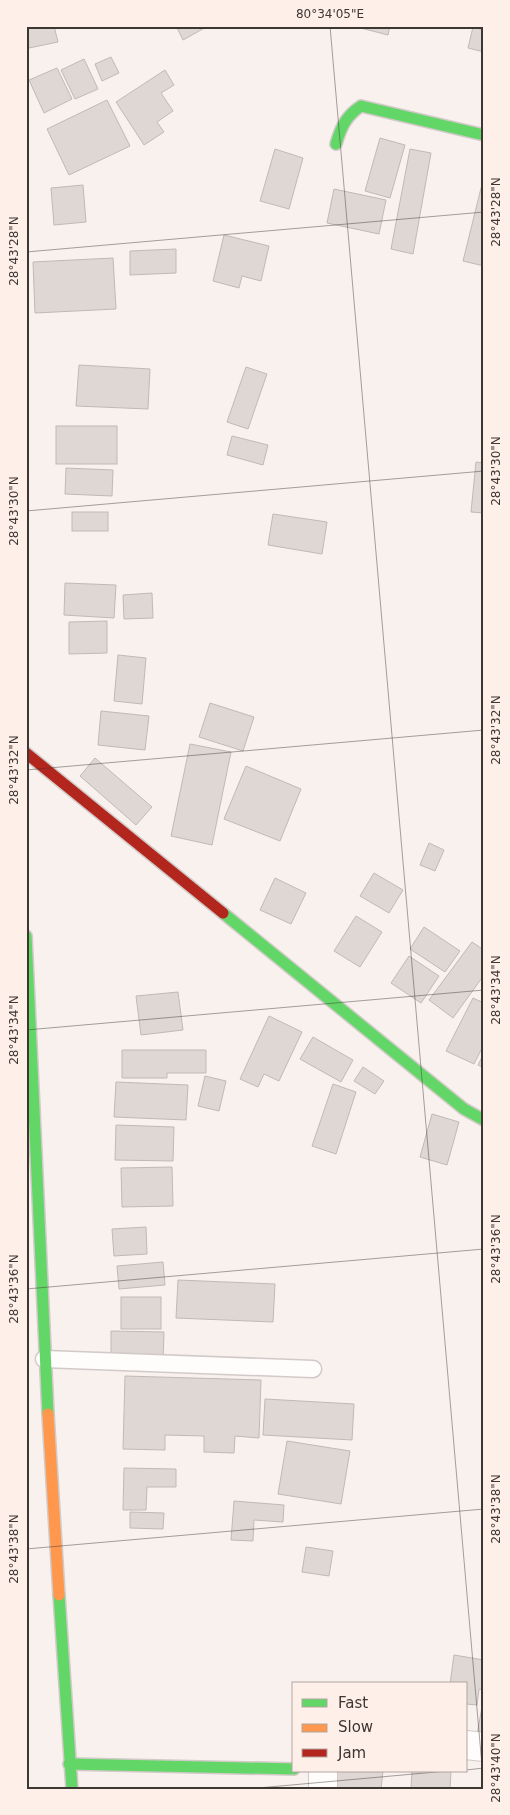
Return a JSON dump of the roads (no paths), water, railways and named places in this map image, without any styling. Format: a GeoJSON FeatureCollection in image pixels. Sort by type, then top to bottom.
{"type":"FeatureCollection","features":[{"type":"Feature","properties":{"kind":"main road"},"geometry":{"type":"LineString","coordinates":[[336,144],[341,126],[348,114],[361,106],[484,135]]}},
{"type":"Feature","properties":{"kind":"main road"},"geometry":{"type":"LineString","coordinates":[[26,753],[464,1109],[484,1120]]}},
{"type":"Feature","properties":{"kind":"main road"},"geometry":{"type":"LineString","coordinates":[[26,936],[44,1359],[72,1789]]}},
{"type":"Feature","properties":{"kind":"main road"},"geometry":{"type":"LineString","coordinates":[[69,1764],[292,1769]]}},
{"type":"Feature","properties":{"kind":"street"},"geometry":{"type":"LineString","coordinates":[[468,1745],[484,1747]]}},
{"type":"Feature","properties":{"kind":"street"},"geometry":{"type":"LineString","coordinates":[[323,1772],[323,1789]]}},
{"type":"Feature","properties":{"kind":"lane"},"geometry":{"type":"LineString","coordinates":[[44,1359],[314,1369]]}}]}
